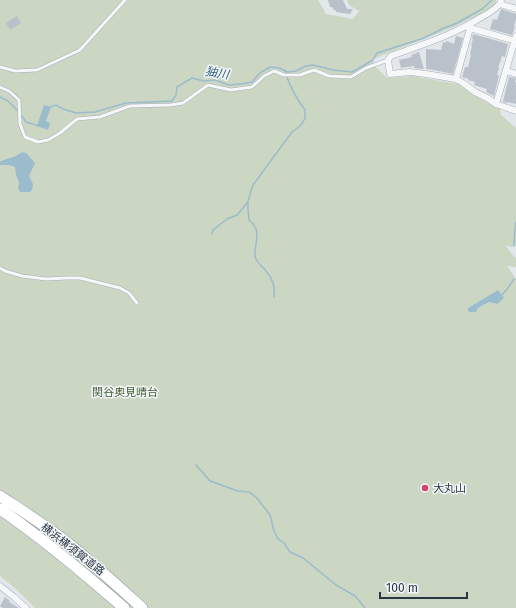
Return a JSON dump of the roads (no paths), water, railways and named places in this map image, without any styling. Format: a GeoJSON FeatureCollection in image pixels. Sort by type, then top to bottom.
{"type":"FeatureCollection","features":[{"type":"Feature","properties":{"kind":"highway","name":"横浜横須賀道路"},"geometry":{"type":"LineString","coordinates":[[0,496],[70,545],[142,608]]}},
{"type":"Feature","properties":{"kind":"highway","name":"横浜横須賀道路"},"geometry":{"type":"LineString","coordinates":[[0,509],[77,567],[124,608]]}},
{"type":"Feature","properties":{"kind":"street"},"geometry":{"type":"LineString","coordinates":[[516,9],[500,2],[495,10],[469,27],[392,56],[388,60],[390,74],[410,72],[456,79],[496,104],[516,111]]}},
{"type":"Feature","properties":{"kind":"street"},"geometry":{"type":"LineString","coordinates":[[469,27],[516,40],[496,104]]}},
{"type":"Feature","properties":{"kind":"street"},"geometry":{"type":"LineString","coordinates":[[456,79],[469,27]]}},
{"type":"Feature","properties":{"kind":"street"},"geometry":{"type":"LineString","coordinates":[[506,71],[516,74]]}},
{"type":"Feature","properties":{"kind":"street"},"geometry":{"type":"LineString","coordinates":[[0,587],[26,608]]}},
{"type":"Feature","properties":{"kind":"lane"},"geometry":{"type":"LineString","coordinates":[[0,66],[15,71],[37,70],[80,50],[125,0]]}},
{"type":"Feature","properties":{"kind":"lane"},"geometry":{"type":"LineString","coordinates":[[0,87],[19,100],[20,124],[25,137],[38,142],[48,140],[77,119],[100,117],[130,106],[170,106],[183,103],[208,85],[231,90],[252,87],[264,76],[274,71],[284,75],[300,75],[314,70],[328,76],[351,77],[366,68],[388,60]]}},
{"type":"Feature","properties":{"kind":"lane"},"geometry":{"type":"LineString","coordinates":[[0,268],[22,276],[46,279],[80,278],[120,288],[129,293],[137,303]]}},
{"type":"Feature","properties":{"kind":"water"},"geometry":{"type":"Polygon","coordinates":[[[44,105],[51,107],[46,121],[50,123],[48,130],[37,126],[44,105]]]}},
{"type":"Feature","properties":{"kind":"water"},"geometry":{"type":"Polygon","coordinates":[[[22,152],[26,153],[35,163],[29,176],[33,184],[30,192],[20,192],[18,189],[19,182],[15,167],[0,165],[1,161],[16,156],[22,152]]]}},
{"type":"Feature","properties":{"kind":"water"},"geometry":{"type":"Polygon","coordinates":[[[498,290],[504,298],[497,304],[489,302],[478,308],[476,312],[468,311],[468,308],[498,290]]]}},
{"type":"Feature","properties":{"kind":"waterway","name":"㹨川"},"geometry":{"type":"LineString","coordinates":[[50,107],[56,105],[76,113],[95,112],[126,103],[172,101],[176,95],[177,87],[192,78],[204,81],[215,80],[229,85],[241,84],[252,82],[260,73],[270,67],[279,68],[288,72],[313,65],[333,70],[352,72],[373,60],[377,53],[424,38],[457,23],[482,9],[492,0]]}},
{"type":"Feature","properties":{"kind":"waterway"},"geometry":{"type":"LineString","coordinates":[[274,297],[274,286],[272,280],[255,256],[257,233],[256,228],[249,220],[248,201],[253,185],[292,132],[300,126],[305,118],[305,110],[293,91],[285,71]]}},
{"type":"Feature","properties":{"kind":"waterway","name":"㹨川"},"geometry":{"type":"LineString","coordinates":[[0,97],[8,101],[19,112]]}},
{"type":"Feature","properties":{"kind":"waterway","name":"㹨川"},"geometry":{"type":"LineString","coordinates":[[21,115],[26,122],[39,126]]}},
{"type":"Feature","properties":{"kind":"waterway"},"geometry":{"type":"LineString","coordinates":[[212,234],[213,230],[227,219],[237,215],[248,202]]}},
{"type":"Feature","properties":{"kind":"waterway"},"geometry":{"type":"LineString","coordinates":[[514,246],[516,222]]}},
{"type":"Feature","properties":{"kind":"waterway"},"geometry":{"type":"LineString","coordinates":[[501,296],[514,279]]}},
{"type":"Feature","properties":{"kind":"waterway"},"geometry":{"type":"LineString","coordinates":[[196,465],[210,481],[238,491],[249,492],[257,498],[270,515],[274,531],[278,539],[284,543],[290,552],[303,558],[336,585],[355,596],[365,608]]}},
{"type":"Feature","properties":{"kind":"place","name":"大丸山"},"geometry":{"type":"Point","coordinates":[425,488]}},
{"type":"Feature","properties":{"kind":"park label","name":"関谷奥見晴台"},"geometry":{"type":"Point","coordinates":[125,392]}}]}
